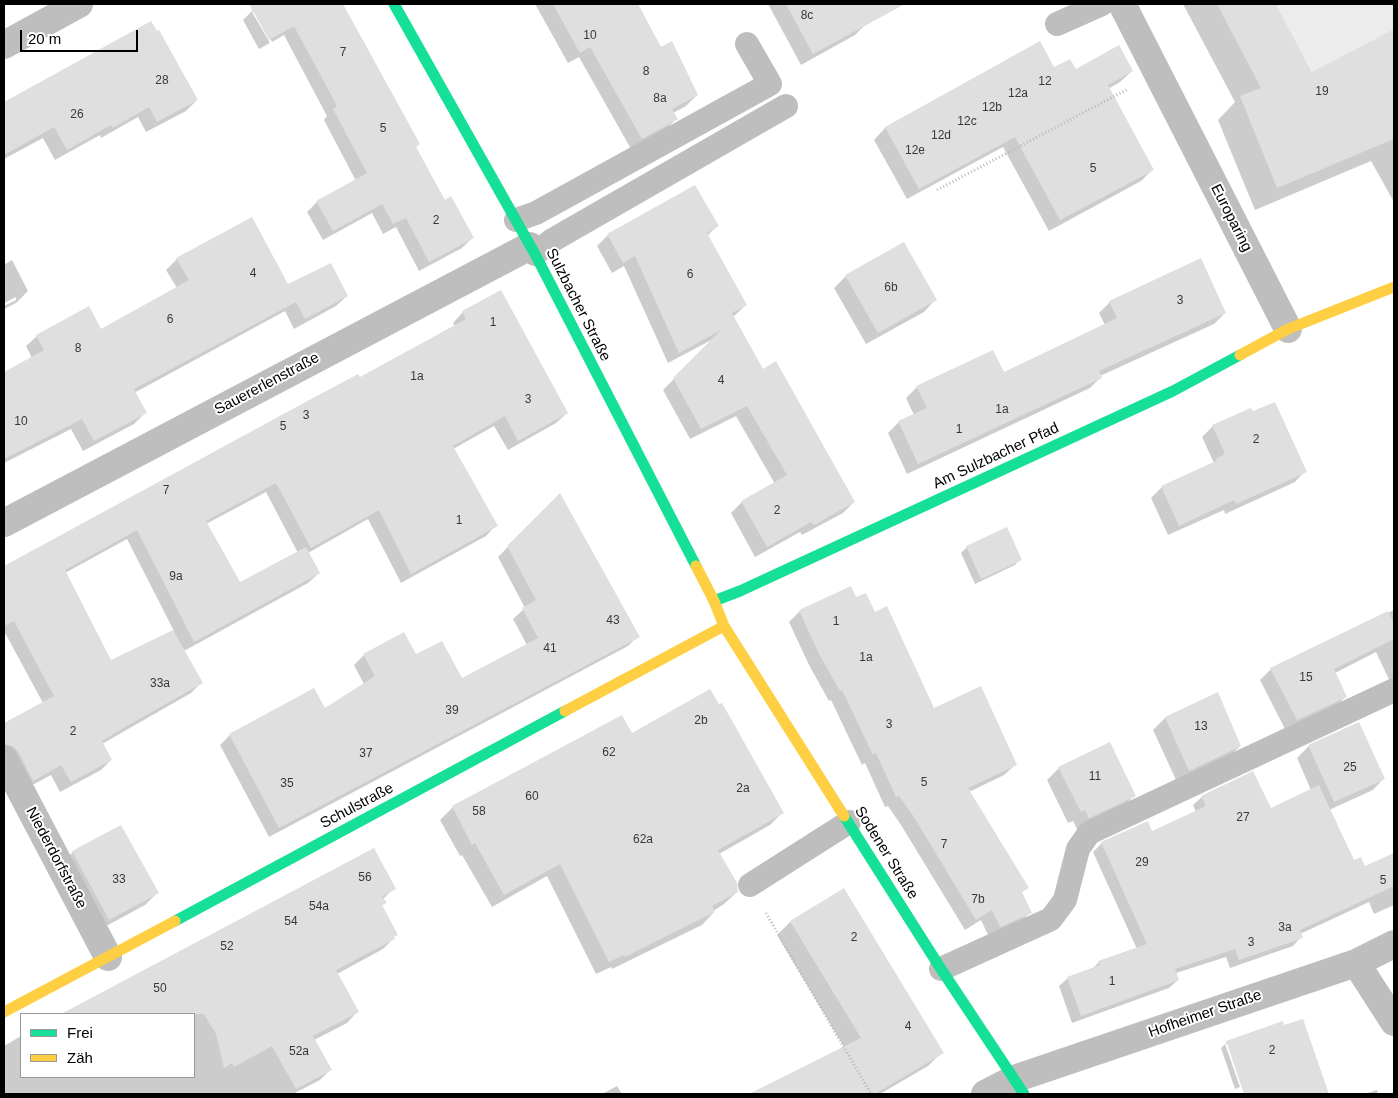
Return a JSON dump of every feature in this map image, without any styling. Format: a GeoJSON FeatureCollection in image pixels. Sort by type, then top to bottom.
{"type":"FeatureCollection","features":[{"type":"Feature","properties":{"kind":"street"},"geometry":{"type":"LineString","coordinates":[[4,45],[79,4]]}},
{"type":"Feature","properties":{"kind":"street","name":"Sulzbacher Straße"},"geometry":{"type":"LineString","coordinates":[[394,4],[532,250],[714,601],[724,626]]}},
{"type":"Feature","properties":{"kind":"street","name":"Europaring"},"geometry":{"type":"LineString","coordinates":[[1122,4],[1288,330]]}},
{"type":"Feature","properties":{"kind":"street","name":"Sauererlenstraße"},"geometry":{"type":"LineString","coordinates":[[4,523],[532,250]]}},
{"type":"Feature","properties":{"kind":"street"},"geometry":{"type":"LineString","coordinates":[[1288,330],[1394,287]]}},
{"type":"Feature","properties":{"kind":"street","name":"Am Sulzbacher Pfad"},"geometry":{"type":"LineString","coordinates":[[714,601],[758,583],[1174,391],[1288,330]]}},
{"type":"Feature","properties":{"kind":"street","name":"Sodener Straße"},"geometry":{"type":"LineString","coordinates":[[724,626],[941,969],[1019,1087]]}},
{"type":"Feature","properties":{"kind":"street","name":"Schulstraße"},"geometry":{"type":"LineString","coordinates":[[4,1012],[724,626]]}},
{"type":"Feature","properties":{"kind":"street","name":"Niederdorfstraße"},"geometry":{"type":"LineString","coordinates":[[4,759],[108,957]]}},
{"type":"Feature","properties":{"kind":"street","name":"Hofheimer Straße"},"geometry":{"type":"LineString","coordinates":[[985,1094],[1019,1087],[1356,962],[1394,944]]}},
{"type":"Feature","properties":{"kind":"street"},"geometry":{"type":"LineString","coordinates":[[1356,962],[1394,1022]]}},
{"type":"Feature","properties":{"kind":"lane"},"geometry":{"type":"LineString","coordinates":[[1057,24],[1102,4]]}},
{"type":"Feature","properties":{"kind":"lane"},"geometry":{"type":"LineString","coordinates":[[516,220],[536,213],[770,84],[747,44]]}},
{"type":"Feature","properties":{"kind":"lane"},"geometry":{"type":"LineString","coordinates":[[532,250],[551,241],[786,106]]}},
{"type":"Feature","properties":{"kind":"lane"},"geometry":{"type":"LineString","coordinates":[[941,969],[1051,919],[1065,900],[1078,849],[1089,833],[1394,690]]}},
{"type":"Feature","properties":{"kind":"lane"},"geometry":{"type":"LineString","coordinates":[[750,885],[849,822]]}},
{"type":"Feature","properties":{"kind":"path"},"geometry":{"type":"LineString","coordinates":[[937,190],[1158,74]]}},
{"type":"Feature","properties":{"kind":"path"},"geometry":{"type":"LineString","coordinates":[[750,885],[870,1094]]}},
{"type":"Feature","properties":{"kind":"shaded area"},"geometry":{"type":"Polygon","coordinates":[[[1276,4],[1394,4],[1394,29],[1333,61],[1317,81],[1276,4]]]}},
{"type":"Feature","properties":{"kind":"building"},"geometry":{"type":"Polygon","coordinates":[[[249,4],[343,4],[420,144],[416,147],[445,200],[451,196],[474,238],[429,262],[406,218],[393,224],[382,204],[333,231],[316,201],[367,173],[333,109],[337,106],[294,26],[269,40],[249,4]]]}},
{"type":"Feature","properties":{"kind":"building"},"geometry":{"type":"Polygon","coordinates":[[[553,4],[638,4],[661,47],[672,41],[698,95],[672,109],[678,119],[642,139],[590,47],[580,53],[553,4]]]}},
{"type":"Feature","properties":{"kind":"building"},"geometry":{"type":"Polygon","coordinates":[[[786,4],[905,4],[813,54],[786,4]]]}},
{"type":"Feature","properties":{"kind":"building"},"geometry":{"type":"Polygon","coordinates":[[[1217,4],[1276,4],[1312,72],[1394,29],[1394,139],[1277,188],[1240,96],[1261,88],[1217,4]]]}},
{"type":"Feature","properties":{"kind":"building"},"geometry":{"type":"Polygon","coordinates":[[[151,21],[157,31],[159,30],[198,100],[157,122],[149,107],[112,128],[111,125],[67,150],[54,127],[4,155],[4,102],[151,21]]]}},
{"type":"Feature","properties":{"kind":"building"},"geometry":{"type":"Polygon","coordinates":[[[1040,41],[1054,67],[1070,59],[1076,69],[1119,45],[1133,71],[1108,85],[1154,170],[1060,220],[1015,137],[919,189],[885,127],[1040,41]]]}},
{"type":"Feature","properties":{"kind":"building"},"geometry":{"type":"Polygon","coordinates":[[[695,185],[719,226],[707,233],[747,305],[732,313],[763,369],[776,361],[855,502],[814,525],[811,522],[767,547],[741,501],[787,475],[747,406],[701,429],[673,378],[721,330],[679,353],[635,256],[623,263],[607,234],[695,185]]]}},
{"type":"Feature","properties":{"kind":"building"},"geometry":{"type":"Polygon","coordinates":[[[252,217],[288,284],[331,263],[348,296],[305,319],[296,302],[134,389],[147,413],[94,441],[82,419],[4,459],[4,372],[44,350],[36,335],[89,306],[101,329],[189,280],[176,258],[252,217]]]}},
{"type":"Feature","properties":{"kind":"building"},"geometry":{"type":"Polygon","coordinates":[[[904,242],[937,300],[878,333],[845,275],[904,242]]]}},
{"type":"Feature","properties":{"kind":"building"},"geometry":{"type":"Polygon","coordinates":[[[1201,258],[1226,313],[1099,371],[1102,378],[918,464],[898,421],[927,408],[916,386],[993,350],[1004,372],[1117,318],[1109,301],[1201,258]]]}},
{"type":"Feature","properties":{"kind":"building"},"geometry":{"type":"Polygon","coordinates":[[[501,290],[568,413],[518,441],[505,416],[453,446],[498,526],[411,574],[379,510],[311,548],[276,483],[206,521],[240,582],[306,547],[320,573],[194,642],[137,530],[65,570],[111,660],[173,630],[203,683],[102,741],[112,760],[71,782],[61,765],[33,781],[18,751],[12,746],[4,744],[4,723],[54,696],[14,621],[4,626],[4,566],[311,399],[358,374],[360,377],[466,319],[462,311],[501,290]]]}},
{"type":"Feature","properties":{"kind":"building"},"geometry":{"type":"Polygon","coordinates":[[[1275,402],[1307,472],[1236,504],[1234,500],[1179,526],[1161,486],[1216,461],[1216,459],[1225,454],[1212,425],[1251,408],[1253,411],[1275,402]]]}},
{"type":"Feature","properties":{"kind":"building"},"geometry":{"type":"Polygon","coordinates":[[[560,493],[640,637],[279,828],[229,734],[314,688],[325,708],[375,676],[363,654],[404,632],[416,654],[442,641],[462,678],[538,638],[522,608],[536,600],[507,546],[560,493]]]}},
{"type":"Feature","properties":{"kind":"building"},"geometry":{"type":"Polygon","coordinates":[[[1007,527],[1022,560],[981,579],[966,546],[1007,527]]]}},
{"type":"Feature","properties":{"kind":"building"},"geometry":{"type":"Polygon","coordinates":[[[851,586],[856,597],[866,593],[875,612],[887,606],[934,708],[981,686],[1017,765],[968,788],[1029,888],[1022,892],[1032,913],[1000,927],[992,910],[976,920],[912,814],[899,796],[896,797],[876,753],[873,755],[842,690],[840,691],[819,654],[799,610],[851,586]]]}},
{"type":"Feature","properties":{"kind":"building"},"geometry":{"type":"Polygon","coordinates":[[[1388,611],[1394,624],[1394,639],[1334,669],[1347,697],[1297,720],[1270,668],[1388,611]]]}},
{"type":"Feature","properties":{"kind":"building"},"geometry":{"type":"Polygon","coordinates":[[[710,689],[719,704],[722,703],[784,813],[718,850],[737,883],[738,892],[712,906],[715,912],[625,957],[624,955],[609,962],[560,864],[504,895],[475,843],[472,845],[452,806],[622,715],[632,733],[710,689]]]}},
{"type":"Feature","properties":{"kind":"building"},"geometry":{"type":"Polygon","coordinates":[[[1218,692],[1241,746],[1189,771],[1165,717],[1218,692]]]}},
{"type":"Feature","properties":{"kind":"building"},"geometry":{"type":"Polygon","coordinates":[[[1359,722],[1385,779],[1334,802],[1308,745],[1359,722]]]}},
{"type":"Feature","properties":{"kind":"building"},"geometry":{"type":"Polygon","coordinates":[[[1110,742],[1136,796],[1089,818],[1085,810],[1081,812],[1058,767],[1110,742]]]}},
{"type":"Feature","properties":{"kind":"building"},"geometry":{"type":"Polygon","coordinates":[[[1253,771],[1271,808],[1319,785],[1354,860],[1361,857],[1365,866],[1394,853],[1394,886],[1300,930],[1303,938],[1239,960],[1235,949],[1175,969],[1179,980],[1081,1016],[1067,977],[1100,965],[1098,961],[1147,944],[1101,842],[1148,821],[1152,831],[1206,806],[1201,796],[1253,771]]]}},
{"type":"Feature","properties":{"kind":"building"},"geometry":{"type":"Polygon","coordinates":[[[121,825],[159,893],[109,920],[72,851],[121,825]]]}},
{"type":"Feature","properties":{"kind":"building"},"geometry":{"type":"Polygon","coordinates":[[[374,848],[396,889],[382,896],[387,903],[382,905],[398,935],[394,937],[395,939],[336,970],[359,1012],[313,1036],[332,1070],[296,1089],[272,1046],[234,1067],[232,1063],[224,1068],[216,1034],[204,1014],[63,1013],[374,848]]]}},
{"type":"Feature","properties":{"kind":"building"},"geometry":{"type":"Polygon","coordinates":[[[844,888],[944,1053],[875,1094],[749,1094],[861,1038],[790,921],[844,888]]]}},
{"type":"Feature","properties":{"kind":"building"},"geometry":{"type":"Polygon","coordinates":[[[1303,1019],[1329,1094],[1244,1094],[1226,1041],[1283,1021],[1284,1025],[1303,1019]]]}},
{"type":"Feature","properties":{"kind":"traffic: fast"},"geometry":{"type":"LineString","coordinates":[[394,4],[535,254],[696,566]]}},
{"type":"Feature","properties":{"kind":"traffic: fast"},"geometry":{"type":"LineString","coordinates":[[714,601],[740,591],[1173,391],[1240,355]]}},
{"type":"Feature","properties":{"kind":"traffic: fast"},"geometry":{"type":"LineString","coordinates":[[175,921],[565,711]]}},
{"type":"Feature","properties":{"kind":"traffic: fast"},"geometry":{"type":"LineString","coordinates":[[844,816],[941,969],[1024,1094]]}},
{"type":"Feature","properties":{"kind":"traffic: slow"},"geometry":{"type":"LineString","coordinates":[[1240,355],[1288,329],[1394,287]]}},
{"type":"Feature","properties":{"kind":"traffic: slow"},"geometry":{"type":"LineString","coordinates":[[696,566],[714,601],[724,626],[844,816]]}},
{"type":"Feature","properties":{"kind":"traffic: slow"},"geometry":{"type":"LineString","coordinates":[[565,711],[724,626]]}},
{"type":"Feature","properties":{"kind":"traffic: slow"},"geometry":{"type":"LineString","coordinates":[[4,1012],[175,921]]}}]}
